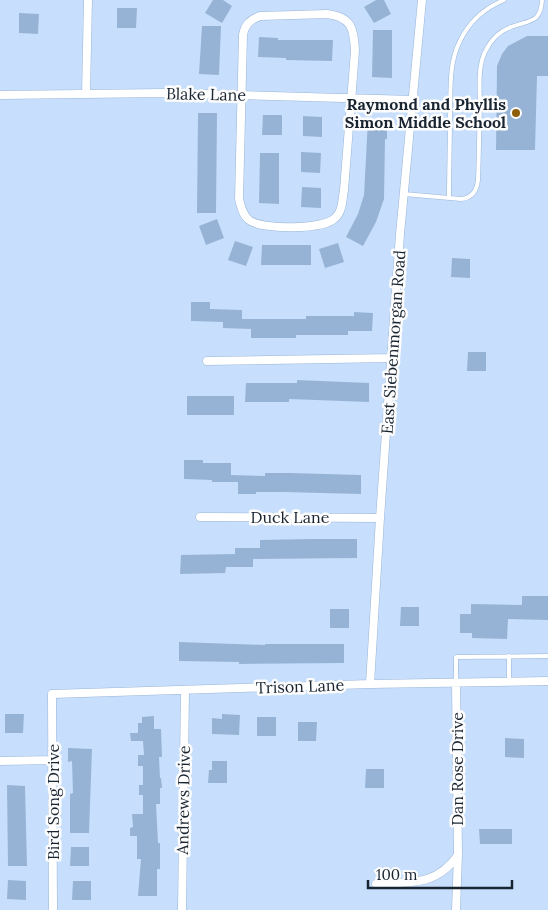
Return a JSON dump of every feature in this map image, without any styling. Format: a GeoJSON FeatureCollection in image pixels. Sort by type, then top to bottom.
{"type":"FeatureCollection","features":[{"type":"Feature","properties":{"kind":"street"},"geometry":{"type":"LineString","coordinates":[[86,94],[88,0]]}},
{"type":"Feature","properties":{"kind":"street","name":"East Siebenmorgan Road"},"geometry":{"type":"LineString","coordinates":[[370,684],[391,358],[422,0]]}},
{"type":"Feature","properties":{"kind":"street"},"geometry":{"type":"LineString","coordinates":[[337,15],[346,21],[354,31],[355,51],[344,190],[341,211],[334,220],[324,224],[269,226],[257,224],[248,219],[241,209],[239,199],[241,95],[243,35],[245,26],[252,20],[260,16],[337,15]]}},
{"type":"Feature","properties":{"kind":"street","name":"Blake Lane"},"geometry":{"type":"LineString","coordinates":[[0,94],[241,95],[413,100]]}},
{"type":"Feature","properties":{"kind":"street"},"geometry":{"type":"LineString","coordinates":[[207,361],[391,358]]}},
{"type":"Feature","properties":{"kind":"street","name":"Duck Lane"},"geometry":{"type":"LineString","coordinates":[[200,517],[380,518]]}},
{"type":"Feature","properties":{"kind":"street","name":"Trison Lane"},"geometry":{"type":"LineString","coordinates":[[52,694],[370,684],[548,681]]}},
{"type":"Feature","properties":{"kind":"street","name":"Dan Rose Drive"},"geometry":{"type":"LineString","coordinates":[[456,683],[458,855],[456,910]]}},
{"type":"Feature","properties":{"kind":"street","name":"Andrews Drive"},"geometry":{"type":"LineString","coordinates":[[182,910],[185,690]]}},
{"type":"Feature","properties":{"kind":"street","name":"Bird Song Drive"},"geometry":{"type":"LineString","coordinates":[[52,694],[53,910]]}},
{"type":"Feature","properties":{"kind":"street"},"geometry":{"type":"LineString","coordinates":[[0,761],[53,760]]}},
{"type":"Feature","properties":{"kind":"street"},"geometry":{"type":"LineString","coordinates":[[376,884],[430,878],[440,875],[458,855]]}},
{"type":"Feature","properties":{"kind":"lane"},"geometry":{"type":"LineString","coordinates":[[449,198],[451,81],[456,52],[465,31],[474,20],[487,9],[504,0]]}},
{"type":"Feature","properties":{"kind":"lane"},"geometry":{"type":"LineString","coordinates":[[404,194],[466,199],[474,194],[478,185],[481,72],[484,53],[491,41],[501,32],[512,26],[534,20],[540,11],[542,2],[548,4]]}},
{"type":"Feature","properties":{"kind":"lane"},"geometry":{"type":"LineString","coordinates":[[456,683],[456,656],[548,656]]}},
{"type":"Feature","properties":{"kind":"lane"},"geometry":{"type":"LineString","coordinates":[[508,656],[509,682]]}},
{"type":"Feature","properties":{"kind":"building"},"geometry":{"type":"Polygon","coordinates":[[[213,0],[223,0],[232,6],[222,23],[205,13],[213,0]]]}},
{"type":"Feature","properties":{"kind":"building"},"geometry":{"type":"Polygon","coordinates":[[[376,0],[384,0],[391,14],[374,23],[364,7],[376,0]]]}},
{"type":"Feature","properties":{"kind":"building"},"geometry":{"type":"Polygon","coordinates":[[[117,8],[137,8],[136,28],[117,28],[117,8]]]}},
{"type":"Feature","properties":{"kind":"building"},"geometry":{"type":"Polygon","coordinates":[[[19,13],[39,14],[38,34],[19,33],[19,13]]]}},
{"type":"Feature","properties":{"kind":"building"},"geometry":{"type":"Polygon","coordinates":[[[202,26],[221,26],[219,75],[199,74],[202,26]]]}},
{"type":"Feature","properties":{"kind":"building"},"geometry":{"type":"Polygon","coordinates":[[[373,30],[392,30],[392,78],[372,77],[373,30]]]}},
{"type":"Feature","properties":{"kind":"building","name":"Raymond and Phyllis Simon Middle School"},"geometry":{"type":"Polygon","coordinates":[[[527,36],[548,36],[548,76],[537,76],[535,150],[496,150],[497,66],[508,46],[527,36]]]}},
{"type":"Feature","properties":{"kind":"building"},"geometry":{"type":"Polygon","coordinates":[[[259,37],[278,38],[278,40],[333,40],[332,61],[258,57],[259,37]]]}},
{"type":"Feature","properties":{"kind":"building"},"geometry":{"type":"Polygon","coordinates":[[[198,113],[217,113],[216,213],[197,213],[198,113]]]}},
{"type":"Feature","properties":{"kind":"building"},"geometry":{"type":"Polygon","coordinates":[[[263,115],[282,115],[282,135],[262,135],[263,115]]]}},
{"type":"Feature","properties":{"kind":"building"},"geometry":{"type":"Polygon","coordinates":[[[303,116],[322,117],[322,137],[303,136],[303,116]]]}},
{"type":"Feature","properties":{"kind":"building"},"geometry":{"type":"Polygon","coordinates":[[[368,119],[387,119],[387,139],[385,139],[384,199],[376,222],[363,246],[346,237],[358,214],[364,195],[368,119]]]}},
{"type":"Feature","properties":{"kind":"building"},"geometry":{"type":"Polygon","coordinates":[[[301,152],[321,153],[320,173],[301,172],[301,152]]]}},
{"type":"Feature","properties":{"kind":"building"},"geometry":{"type":"Polygon","coordinates":[[[260,153],[279,153],[279,204],[259,203],[260,153]]]}},
{"type":"Feature","properties":{"kind":"building"},"geometry":{"type":"Polygon","coordinates":[[[302,187],[321,188],[321,208],[301,207],[302,187]]]}},
{"type":"Feature","properties":{"kind":"building"},"geometry":{"type":"Polygon","coordinates":[[[217,219],[224,238],[206,245],[199,226],[217,219]]]}},
{"type":"Feature","properties":{"kind":"building"},"geometry":{"type":"Polygon","coordinates":[[[235,241],[253,247],[246,266],[228,260],[235,241]]]}},
{"type":"Feature","properties":{"kind":"building"},"geometry":{"type":"Polygon","coordinates":[[[338,243],[344,262],[325,268],[319,249],[338,243]]]}},
{"type":"Feature","properties":{"kind":"building"},"geometry":{"type":"Polygon","coordinates":[[[262,245],[311,245],[311,265],[261,265],[262,245]]]}},
{"type":"Feature","properties":{"kind":"building"},"geometry":{"type":"Polygon","coordinates":[[[452,258],[470,259],[470,278],[451,277],[452,258]]]}},
{"type":"Feature","properties":{"kind":"building"},"geometry":{"type":"Polygon","coordinates":[[[191,302],[210,302],[210,309],[242,310],[242,319],[306,319],[306,316],[354,316],[354,312],[373,313],[372,331],[348,331],[348,335],[296,335],[296,338],[251,338],[251,329],[223,328],[223,322],[191,321],[191,302]]]}},
{"type":"Feature","properties":{"kind":"building"},"geometry":{"type":"Polygon","coordinates":[[[468,352],[486,352],[486,371],[467,371],[468,352]]]}},
{"type":"Feature","properties":{"kind":"building"},"geometry":{"type":"Polygon","coordinates":[[[297,380],[369,383],[369,402],[289,399],[289,402],[245,402],[246,383],[297,383],[297,380]]]}},
{"type":"Feature","properties":{"kind":"building"},"geometry":{"type":"Polygon","coordinates":[[[187,396],[234,396],[234,415],[187,415],[187,396]]]}},
{"type":"Feature","properties":{"kind":"building"},"geometry":{"type":"Polygon","coordinates":[[[184,460],[203,460],[203,463],[231,463],[231,475],[265,476],[265,473],[290,473],[361,475],[361,494],[256,492],[256,494],[238,494],[238,482],[184,479],[184,460]]]}},
{"type":"Feature","properties":{"kind":"building"},"geometry":{"type":"Polygon","coordinates":[[[357,539],[357,558],[253,559],[253,567],[226,567],[225,573],[180,574],[181,555],[235,554],[235,548],[260,548],[260,540],[357,539]]]}},
{"type":"Feature","properties":{"kind":"building"},"geometry":{"type":"Polygon","coordinates":[[[522,596],[548,596],[548,620],[508,619],[507,639],[472,638],[472,633],[460,633],[460,614],[471,614],[471,604],[522,605],[522,596]]]}},
{"type":"Feature","properties":{"kind":"building"},"geometry":{"type":"Polygon","coordinates":[[[401,607],[419,607],[419,626],[400,626],[401,607]]]}},
{"type":"Feature","properties":{"kind":"building"},"geometry":{"type":"Polygon","coordinates":[[[330,609],[349,609],[349,628],[330,628],[330,609]]]}},
{"type":"Feature","properties":{"kind":"building"},"geometry":{"type":"Polygon","coordinates":[[[179,642],[265,645],[344,644],[344,663],[239,664],[239,662],[179,661],[179,642]]]}},
{"type":"Feature","properties":{"kind":"building"},"geometry":{"type":"Polygon","coordinates":[[[5,714],[24,714],[23,733],[5,733],[5,714]]]}},
{"type":"Feature","properties":{"kind":"building"},"geometry":{"type":"Polygon","coordinates":[[[222,714],[240,715],[239,735],[212,734],[212,718],[222,719],[222,714]]]}},
{"type":"Feature","properties":{"kind":"building"},"geometry":{"type":"Polygon","coordinates":[[[154,716],[154,729],[161,729],[162,757],[159,757],[162,788],[160,788],[160,804],[156,804],[158,843],[160,843],[160,869],[157,869],[157,896],[138,896],[141,859],[137,859],[137,836],[130,836],[130,828],[133,827],[132,814],[143,814],[143,795],[139,795],[139,785],[143,785],[143,766],[138,766],[138,755],[144,755],[143,741],[131,741],[130,733],[138,733],[138,723],[142,723],[142,717],[154,716]]]}},
{"type":"Feature","properties":{"kind":"building"},"geometry":{"type":"Polygon","coordinates":[[[257,717],[276,717],[276,736],[257,736],[257,717]]]}},
{"type":"Feature","properties":{"kind":"building"},"geometry":{"type":"Polygon","coordinates":[[[298,722],[317,722],[316,741],[298,741],[298,722]]]}},
{"type":"Feature","properties":{"kind":"building"},"geometry":{"type":"Polygon","coordinates":[[[505,738],[524,739],[524,758],[505,757],[505,738]]]}},
{"type":"Feature","properties":{"kind":"building"},"geometry":{"type":"Polygon","coordinates":[[[68,748],[92,749],[89,833],[70,833],[70,794],[73,793],[72,761],[68,762],[68,748]]]}},
{"type":"Feature","properties":{"kind":"building"},"geometry":{"type":"Polygon","coordinates":[[[212,761],[227,761],[227,783],[208,783],[209,770],[212,770],[212,761]]]}},
{"type":"Feature","properties":{"kind":"building"},"geometry":{"type":"Polygon","coordinates":[[[366,769],[384,769],[384,788],[365,788],[366,769]]]}},
{"type":"Feature","properties":{"kind":"building"},"geometry":{"type":"Polygon","coordinates":[[[7,785],[25,786],[27,866],[8,866],[7,785]]]}},
{"type":"Feature","properties":{"kind":"building"},"geometry":{"type":"Polygon","coordinates":[[[479,829],[512,829],[512,844],[480,844],[479,829]]]}},
{"type":"Feature","properties":{"kind":"building"},"geometry":{"type":"Polygon","coordinates":[[[71,847],[89,847],[89,866],[70,866],[71,847]]]}},
{"type":"Feature","properties":{"kind":"building"},"geometry":{"type":"Polygon","coordinates":[[[8,880],[26,881],[26,900],[7,899],[8,880]]]}},
{"type":"Feature","properties":{"kind":"building"},"geometry":{"type":"Polygon","coordinates":[[[73,881],[91,881],[91,900],[72,900],[73,881]]]}},
{"type":"Feature","properties":{"kind":"place","name":"Raymond and Phyllis Simon Middle School"},"geometry":{"type":"Point","coordinates":[516,113]}}]}
